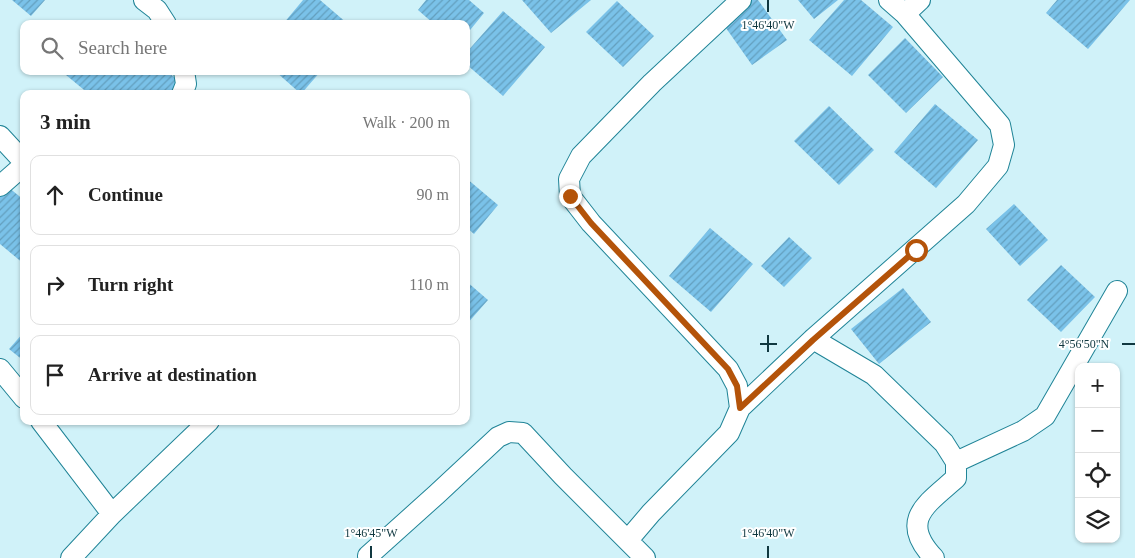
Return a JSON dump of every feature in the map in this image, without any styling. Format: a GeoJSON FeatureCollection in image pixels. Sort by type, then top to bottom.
{"type":"FeatureCollection","features":[{"type":"Feature","properties":{"kind":"street"},"geometry":{"type":"LineString","coordinates":[[144,0],[157,10],[163,20]]}},
{"type":"Feature","properties":{"kind":"street"},"geometry":{"type":"LineString","coordinates":[[740,408],[737,386],[728,369],[591,223],[570,196],[569,179],[581,156],[652,83],[741,0]]}},
{"type":"Feature","properties":{"kind":"street"},"geometry":{"type":"LineString","coordinates":[[628,540],[651,513],[729,433],[740,408],[813,340],[966,204],[998,166],[1004,145],[1000,125],[905,14],[889,0]]}},
{"type":"Feature","properties":{"kind":"street"},"geometry":{"type":"LineString","coordinates":[[905,14],[920,0]]}},
{"type":"Feature","properties":{"kind":"street"},"geometry":{"type":"LineString","coordinates":[[184,90],[186,84],[185,75]]}},
{"type":"Feature","properties":{"kind":"street"},"geometry":{"type":"LineString","coordinates":[[0,136],[20,159]]}},
{"type":"Feature","properties":{"kind":"street"},"geometry":{"type":"LineString","coordinates":[[0,186],[20,168]]}},
{"type":"Feature","properties":{"kind":"street"},"geometry":{"type":"LineString","coordinates":[[956,462],[1023,431],[1045,416],[1117,291]]}},
{"type":"Feature","properties":{"kind":"street"},"geometry":{"type":"LineString","coordinates":[[813,340],[874,375],[944,443],[956,462],[956,478],[923,508],[916,528],[920,540],[934,558]]}},
{"type":"Feature","properties":{"kind":"street"},"geometry":{"type":"LineString","coordinates":[[0,369],[20,393]]}},
{"type":"Feature","properties":{"kind":"street"},"geometry":{"type":"LineString","coordinates":[[44,425],[112,514]]}},
{"type":"Feature","properties":{"kind":"street"},"geometry":{"type":"LineString","coordinates":[[71,558],[112,514],[205,425]]}},
{"type":"Feature","properties":{"kind":"street"},"geometry":{"type":"LineString","coordinates":[[368,556],[498,437],[509,432],[523,433],[645,558]]}},
{"type":"Feature","properties":{"kind":"building"},"geometry":{"type":"Polygon","coordinates":[[[12,0],[45,0],[31,16],[12,0]]]}},
{"type":"Feature","properties":{"kind":"building"},"geometry":{"type":"Polygon","coordinates":[[[303,0],[320,0],[343,20],[286,20],[303,0]]]}},
{"type":"Feature","properties":{"kind":"building"},"geometry":{"type":"Polygon","coordinates":[[[426,0],[469,0],[484,13],[470,30],[470,20],[429,20],[418,10],[426,0]]]}},
{"type":"Feature","properties":{"kind":"building"},"geometry":{"type":"Polygon","coordinates":[[[522,0],[591,0],[551,33],[522,0]]]}},
{"type":"Feature","properties":{"kind":"building"},"geometry":{"type":"Polygon","coordinates":[[[751,0],[758,0],[787,40],[752,65],[721,21],[751,0]]]}},
{"type":"Feature","properties":{"kind":"building"},"geometry":{"type":"Polygon","coordinates":[[[798,0],[838,0],[814,19],[798,0]]]}},
{"type":"Feature","properties":{"kind":"building"},"geometry":{"type":"Polygon","coordinates":[[[844,0],[861,0],[893,27],[852,76],[809,40],[844,0]]]}},
{"type":"Feature","properties":{"kind":"building"},"geometry":{"type":"Polygon","coordinates":[[[1057,0],[1130,0],[1088,49],[1046,13],[1057,0]]]}},
{"type":"Feature","properties":{"kind":"building"},"geometry":{"type":"Polygon","coordinates":[[[617,1],[654,36],[623,67],[586,32],[617,1]]]}},
{"type":"Feature","properties":{"kind":"building"},"geometry":{"type":"Polygon","coordinates":[[[503,11],[545,47],[503,96],[470,67],[470,48],[503,11]]]}},
{"type":"Feature","properties":{"kind":"building"},"geometry":{"type":"Polygon","coordinates":[[[905,38],[943,77],[906,113],[868,75],[905,38]]]}},
{"type":"Feature","properties":{"kind":"building"},"geometry":{"type":"Polygon","coordinates":[[[66,75],[172,75],[181,83],[175,90],[84,90],[66,75]]]}},
{"type":"Feature","properties":{"kind":"building"},"geometry":{"type":"Polygon","coordinates":[[[280,75],[318,75],[304,90],[296,90],[280,75]]]}},
{"type":"Feature","properties":{"kind":"building"},"geometry":{"type":"Polygon","coordinates":[[[935,104],[978,140],[936,188],[894,152],[935,104]]]}},
{"type":"Feature","properties":{"kind":"building"},"geometry":{"type":"Polygon","coordinates":[[[829,106],[874,150],[839,185],[794,141],[829,106]]]}},
{"type":"Feature","properties":{"kind":"building"},"geometry":{"type":"Polygon","coordinates":[[[470,181],[498,205],[474,234],[470,230],[470,181]]]}},
{"type":"Feature","properties":{"kind":"building"},"geometry":{"type":"Polygon","coordinates":[[[8,187],[20,197],[20,261],[0,244],[0,197],[8,187]]]}},
{"type":"Feature","properties":{"kind":"building"},"geometry":{"type":"Polygon","coordinates":[[[1014,204],[1048,240],[1020,266],[986,229],[1014,204]]]}},
{"type":"Feature","properties":{"kind":"building"},"geometry":{"type":"Polygon","coordinates":[[[710,228],[753,264],[711,312],[669,276],[710,228]]]}},
{"type":"Feature","properties":{"kind":"building"},"geometry":{"type":"Polygon","coordinates":[[[789,237],[812,258],[784,287],[761,266],[789,237]]]}},
{"type":"Feature","properties":{"kind":"building"},"geometry":{"type":"Polygon","coordinates":[[[1061,265],[1095,297],[1061,332],[1027,300],[1061,265]]]}},
{"type":"Feature","properties":{"kind":"building"},"geometry":{"type":"Polygon","coordinates":[[[470,284],[488,300],[470,320],[470,284]]]}},
{"type":"Feature","properties":{"kind":"building"},"geometry":{"type":"Polygon","coordinates":[[[903,288],[931,322],[879,364],[851,329],[903,288]]]}},
{"type":"Feature","properties":{"kind":"building"},"geometry":{"type":"Polygon","coordinates":[[[20,337],[20,358],[9,349],[20,337]]]}},
{"type":"Feature","properties":{"kind":"route"},"geometry":{"type":"LineString","coordinates":[[570,196],[591,223],[728,369],[737,386],[740,408],[813,340],[916,250]]}}]}
